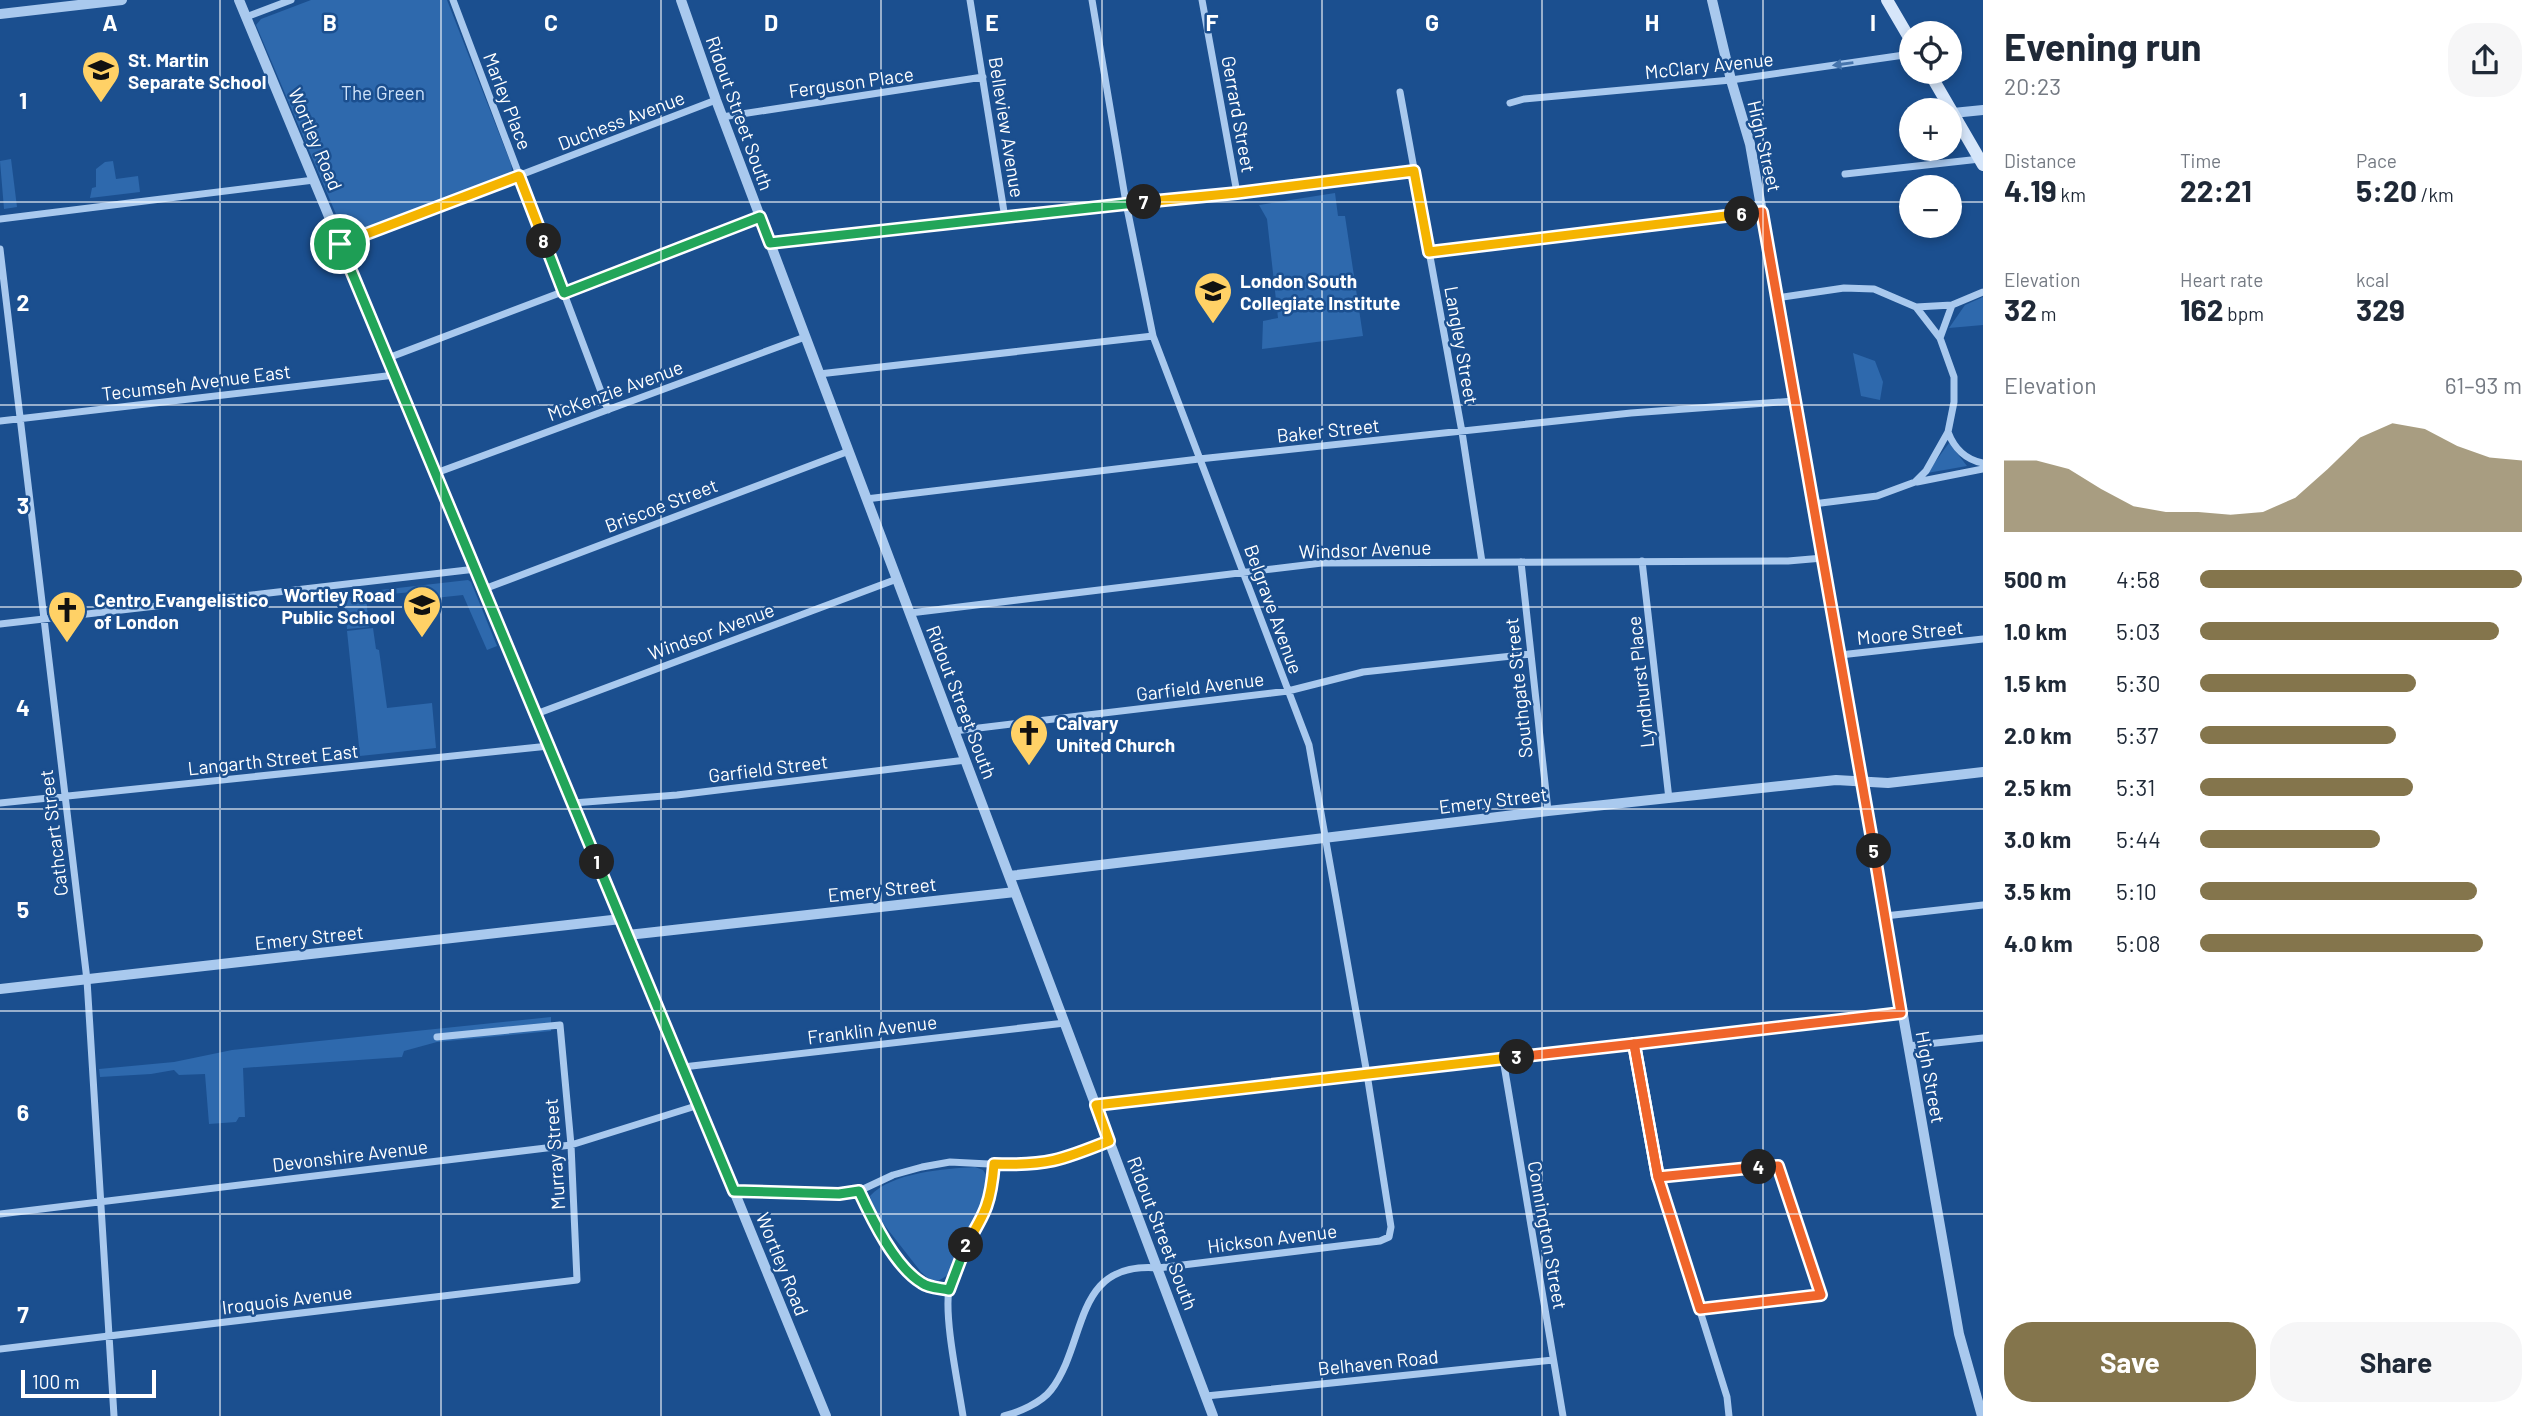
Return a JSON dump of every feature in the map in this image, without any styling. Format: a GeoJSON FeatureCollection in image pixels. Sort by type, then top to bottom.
{"type":"FeatureCollection","features":[{"type":"Feature","properties":{"kind":"main road"},"geometry":{"type":"LineString","coordinates":[[1887,0],[1899,21]]}},
{"type":"Feature","properties":{"kind":"main road"},"geometry":{"type":"LineString","coordinates":[[1962,129],[1981,162]]}},
{"type":"Feature","properties":{"kind":"street"},"geometry":{"type":"LineString","coordinates":[[0,14],[122,0]]}},
{"type":"Feature","properties":{"kind":"street","name":"Wortley Road"},"geometry":{"type":"LineString","coordinates":[[239,0],[826,1416]]}},
{"type":"Feature","properties":{"kind":"street"},"geometry":{"type":"LineString","coordinates":[[246,17],[291,0]]}},
{"type":"Feature","properties":{"kind":"street","name":"Marley Place"},"geometry":{"type":"LineString","coordinates":[[453,0],[607,410]]}},
{"type":"Feature","properties":{"kind":"street","name":"Ridout Street South"},"geometry":{"type":"LineString","coordinates":[[681,0],[722,117],[1213,1416]]}},
{"type":"Feature","properties":{"kind":"street","name":"Belleview Avenue"},"geometry":{"type":"LineString","coordinates":[[970,0],[1005,218]]}},
{"type":"Feature","properties":{"kind":"street","name":"Belgrave Avenue"},"geometry":{"type":"LineString","coordinates":[[1092,0],[1126,203],[1153,336],[1309,745],[1367,1074],[1391,1227],[1389,1237]]}},
{"type":"Feature","properties":{"kind":"street","name":"Gerrard Street"},"geometry":{"type":"LineString","coordinates":[[1202,0],[1237,193]]}},
{"type":"Feature","properties":{"kind":"street","name":"High Street"},"geometry":{"type":"LineString","coordinates":[[1712,0],[1750,144],[1959,1334],[1982,1416]]}},
{"type":"Feature","properties":{"kind":"street","name":"McClary Avenue"},"geometry":{"type":"LineString","coordinates":[[1510,103],[1524,99],[1731,80],[1899,56]]}},
{"type":"Feature","properties":{"kind":"street","name":"Ferguson Place"},"geometry":{"type":"LineString","coordinates":[[722,117],[983,78]]}},
{"type":"Feature","properties":{"kind":"street","name":"Langley Street"},"geometry":{"type":"LineString","coordinates":[[1400,92],[1462,432],[1482,562]]}},
{"type":"Feature","properties":{"kind":"street","name":"Duchess Avenue"},"geometry":{"type":"LineString","coordinates":[[340,244],[716,100]]}},
{"type":"Feature","properties":{"kind":"street"},"geometry":{"type":"LineString","coordinates":[[1962,112],[1983,110]]}},
{"type":"Feature","properties":{"kind":"street"},"geometry":{"type":"LineString","coordinates":[[1844,174],[1981,162]]}},
{"type":"Feature","properties":{"kind":"street"},"geometry":{"type":"LineString","coordinates":[[770,243],[1237,193],[1414,171]]}},
{"type":"Feature","properties":{"kind":"street"},"geometry":{"type":"LineString","coordinates":[[0,219],[314,180]]}},
{"type":"Feature","properties":{"kind":"street"},"geometry":{"type":"LineString","coordinates":[[1429,252],[1762,212]]}},
{"type":"Feature","properties":{"kind":"street"},"geometry":{"type":"LineString","coordinates":[[388,358],[760,217]]}},
{"type":"Feature","properties":{"kind":"street","name":"Cathcart Street"},"geometry":{"type":"LineString","coordinates":[[0,249],[87,980],[114,1416]]}},
{"type":"Feature","properties":{"kind":"street"},"geometry":{"type":"LineString","coordinates":[[1776,298],[1844,288],[1874,289],[1916,307],[1952,305],[1983,292]]}},
{"type":"Feature","properties":{"kind":"street"},"geometry":{"type":"LineString","coordinates":[[1940,338],[1952,305]]}},
{"type":"Feature","properties":{"kind":"street"},"geometry":{"type":"LineString","coordinates":[[1897,489],[1915,482],[1926,471],[1948,432],[1954,402],[1954,377],[1946,349],[1916,307]]}},
{"type":"Feature","properties":{"kind":"street"},"geometry":{"type":"LineString","coordinates":[[819,374],[1153,336]]}},
{"type":"Feature","properties":{"kind":"street","name":"McKenzie Avenue"},"geometry":{"type":"LineString","coordinates":[[436,473],[805,337]]}},
{"type":"Feature","properties":{"kind":"street","name":"Tecumseh Avenue East"},"geometry":{"type":"LineString","coordinates":[[0,421],[395,375]]}},
{"type":"Feature","properties":{"kind":"street","name":"Baker Street"},"geometry":{"type":"LineString","coordinates":[[866,499],[1199,459],[1631,412],[1794,401]]}},
{"type":"Feature","properties":{"kind":"street"},"geometry":{"type":"LineString","coordinates":[[1948,432],[1959,450],[1983,466]]}},
{"type":"Feature","properties":{"kind":"street","name":"Briscoe Street"},"geometry":{"type":"LineString","coordinates":[[484,589],[849,451]]}},
{"type":"Feature","properties":{"kind":"street"},"geometry":{"type":"LineString","coordinates":[[1813,504],[1877,496],[1930,478],[1983,466]]}},
{"type":"Feature","properties":{"kind":"street","name":"Windsor Avenue"},"geometry":{"type":"LineString","coordinates":[[910,613],[1321,563],[1788,561],[1823,558]]}},
{"type":"Feature","properties":{"kind":"street","name":"Lyndhurst Place"},"geometry":{"type":"LineString","coordinates":[[1642,561],[1669,799]]}},
{"type":"Feature","properties":{"kind":"street","name":"Southgate Street"},"geometry":{"type":"LineString","coordinates":[[1521,562],[1548,811]]}},
{"type":"Feature","properties":{"kind":"street"},"geometry":{"type":"LineString","coordinates":[[0,624],[476,569]]}},
{"type":"Feature","properties":{"kind":"street","name":"Windsor Avenue"},"geometry":{"type":"LineString","coordinates":[[536,713],[897,579]]}},
{"type":"Feature","properties":{"kind":"street","name":"Moore Street"},"geometry":{"type":"LineString","coordinates":[[1840,655],[1983,639]]}},
{"type":"Feature","properties":{"kind":"street","name":"Garfield Avenue"},"geometry":{"type":"LineString","coordinates":[[954,731],[1288,691],[1363,672],[1530,654]]}},
{"type":"Feature","properties":{"kind":"street","name":"Langarth Street East"},"geometry":{"type":"LineString","coordinates":[[0,803],[549,746]]}},
{"type":"Feature","properties":{"kind":"street","name":"Garfield Street"},"geometry":{"type":"LineString","coordinates":[[573,803],[677,795],[965,760]]}},
{"type":"Feature","properties":{"kind":"street","name":"Emery Street"},"geometry":{"type":"LineString","coordinates":[[1009,876],[1548,811],[1836,780],[1888,783],[1983,772]]}},
{"type":"Feature","properties":{"kind":"street","name":"Emery Street"},"geometry":{"type":"LineString","coordinates":[[628,935],[1015,892]]}},
{"type":"Feature","properties":{"kind":"street"},"geometry":{"type":"LineString","coordinates":[[1885,916],[1983,905]]}},
{"type":"Feature","properties":{"kind":"street","name":"Emery Street"},"geometry":{"type":"LineString","coordinates":[[0,989],[621,919]]}},
{"type":"Feature","properties":{"kind":"street"},"geometry":{"type":"LineString","coordinates":[[1096,1105],[1901,1013]]}},
{"type":"Feature","properties":{"kind":"street","name":"Franklin Avenue"},"geometry":{"type":"LineString","coordinates":[[683,1067],[1065,1023]]}},
{"type":"Feature","properties":{"kind":"street","name":"Murray Street"},"geometry":{"type":"LineString","coordinates":[[437,1037],[560,1025],[571,1144],[577,1280]]}},
{"type":"Feature","properties":{"kind":"street"},"geometry":{"type":"LineString","coordinates":[[1908,1046],[1983,1038]]}},
{"type":"Feature","properties":{"kind":"street"},"geometry":{"type":"LineString","coordinates":[[1634,1044],[1658,1177],[1727,1397],[1729,1416]]}},
{"type":"Feature","properties":{"kind":"street","name":"Connington Street"},"geometry":{"type":"LineString","coordinates":[[1503,1059],[1563,1416]]}},
{"type":"Feature","properties":{"kind":"street","name":"Devonshire Avenue"},"geometry":{"type":"LineString","coordinates":[[0,1214],[571,1144],[699,1105]]}},
{"type":"Feature","properties":{"kind":"street"},"geometry":{"type":"LineString","coordinates":[[734,1191],[839,1194],[859,1191],[893,1175],[922,1167],[950,1162],[1030,1166],[1059,1161],[1109,1141]]}},
{"type":"Feature","properties":{"kind":"street"},"geometry":{"type":"LineString","coordinates":[[963,1416],[950,1321],[949,1290],[963,1251],[983,1218],[991,1197],[994,1164]]}},
{"type":"Feature","properties":{"kind":"street"},"geometry":{"type":"LineString","coordinates":[[1658,1177],[1778,1166],[1821,1295],[1700,1309]]}},
{"type":"Feature","properties":{"kind":"street"},"geometry":{"type":"LineString","coordinates":[[859,1191],[873,1223],[910,1274],[924,1285],[949,1290]]}},
{"type":"Feature","properties":{"kind":"street","name":"Hickson Avenue"},"geometry":{"type":"LineString","coordinates":[[1004,1416],[1033,1404],[1050,1392],[1060,1375],[1088,1300],[1106,1280],[1126,1269],[1158,1268],[1380,1241],[1389,1237]]}},
{"type":"Feature","properties":{"kind":"street","name":"Iroquois Avenue"},"geometry":{"type":"LineString","coordinates":[[0,1349],[577,1280]]}},
{"type":"Feature","properties":{"kind":"street","name":"Belhaven Road"},"geometry":{"type":"LineString","coordinates":[[1206,1396],[1553,1360]]}},
{"type":"Feature","properties":{"kind":"green space","name":"The Green"},"geometry":{"type":"Polygon","coordinates":[[[311,0],[447,0],[511,164],[510,173],[349,234],[344,233],[256,25],[261,19],[311,0]]]}},
{"type":"Feature","properties":{"kind":"green space"},"geometry":{"type":"Polygon","coordinates":[[[11,159],[17,207],[4,209],[0,161],[11,159]]]}},
{"type":"Feature","properties":{"kind":"green space"},"geometry":{"type":"Polygon","coordinates":[[[113,161],[116,179],[138,176],[140,192],[90,198],[92,188],[96,187],[96,169],[105,162],[113,161]]]}},
{"type":"Feature","properties":{"kind":"green space"},"geometry":{"type":"Polygon","coordinates":[[[1335,193],[1338,216],[1345,216],[1363,336],[1262,349],[1263,321],[1278,318],[1267,219],[1259,205],[1335,193]]]}},
{"type":"Feature","properties":{"kind":"green space"},"geometry":{"type":"Polygon","coordinates":[[[1983,297],[1983,325],[1949,328],[1965,305],[1983,297]]]}},
{"type":"Feature","properties":{"kind":"green space"},"geometry":{"type":"Polygon","coordinates":[[[1853,353],[1875,361],[1883,382],[1880,400],[1861,396],[1853,353]]]}},
{"type":"Feature","properties":{"kind":"green space"},"geometry":{"type":"Polygon","coordinates":[[[1949,443],[1967,466],[1927,473],[1949,443]]]}},
{"type":"Feature","properties":{"kind":"green space"},"geometry":{"type":"Polygon","coordinates":[[[468,580],[497,646],[487,650],[463,595],[435,598],[432,590],[381,595],[380,590],[468,580]]]}},
{"type":"Feature","properties":{"kind":"green space"},"geometry":{"type":"Polygon","coordinates":[[[366,596],[369,627],[347,629],[344,598],[366,596]]]}},
{"type":"Feature","properties":{"kind":"green space"},"geometry":{"type":"Polygon","coordinates":[[[373,628],[376,649],[379,650],[387,708],[432,703],[436,748],[360,756],[347,631],[373,628]]]}},
{"type":"Feature","properties":{"kind":"green space"},"geometry":{"type":"Polygon","coordinates":[[[551,1017],[551,1031],[437,1042],[404,1051],[402,1057],[243,1068],[245,1117],[239,1117],[236,1122],[209,1124],[205,1074],[179,1075],[174,1070],[100,1077],[99,1069],[174,1062],[232,1050],[551,1017]]]}},
{"type":"Feature","properties":{"kind":"green space"},"geometry":{"type":"Polygon","coordinates":[[[975,1167],[983,1170],[987,1176],[986,1190],[977,1217],[960,1242],[948,1275],[938,1281],[929,1279],[875,1213],[870,1196],[891,1182],[905,1177],[975,1167]]]}},
{"type":"Feature","properties":{"kind":"place","name":"St. Martin Separate School"},"geometry":{"type":"Point","coordinates":[101,104]}},
{"type":"Feature","properties":{"kind":"place","name":"London South Collegiate Institute"},"geometry":{"type":"Point","coordinates":[1213,325]}},
{"type":"Feature","properties":{"kind":"place","name":"Wortley Road Public School"},"geometry":{"type":"Point","coordinates":[422,639]}},
{"type":"Feature","properties":{"kind":"place","name":"Centro Evangelistico of London"},"geometry":{"type":"Point","coordinates":[67,644]}},
{"type":"Feature","properties":{"kind":"place","name":"Calvary United Church"},"geometry":{"type":"Point","coordinates":[1029,767]}},
{"type":"Feature","properties":{"kind":"route"},"geometry":{"type":"LineString","coordinates":[[340,244],[519,176],[564,293],[760,217],[770,243],[1237,193],[1414,171],[1429,252],[1762,212],[1901,1013],[1634,1044],[1646,1110],[1658,1177],[1778,1166],[1821,1295],[1700,1309],[1658,1177],[1634,1044],[1096,1105],[1109,1141],[1059,1161],[1030,1166],[994,1164],[991,1197],[983,1218],[963,1251],[949,1290],[924,1285],[910,1274],[873,1223],[859,1191],[839,1194],[734,1191],[340,244]]}}]}
